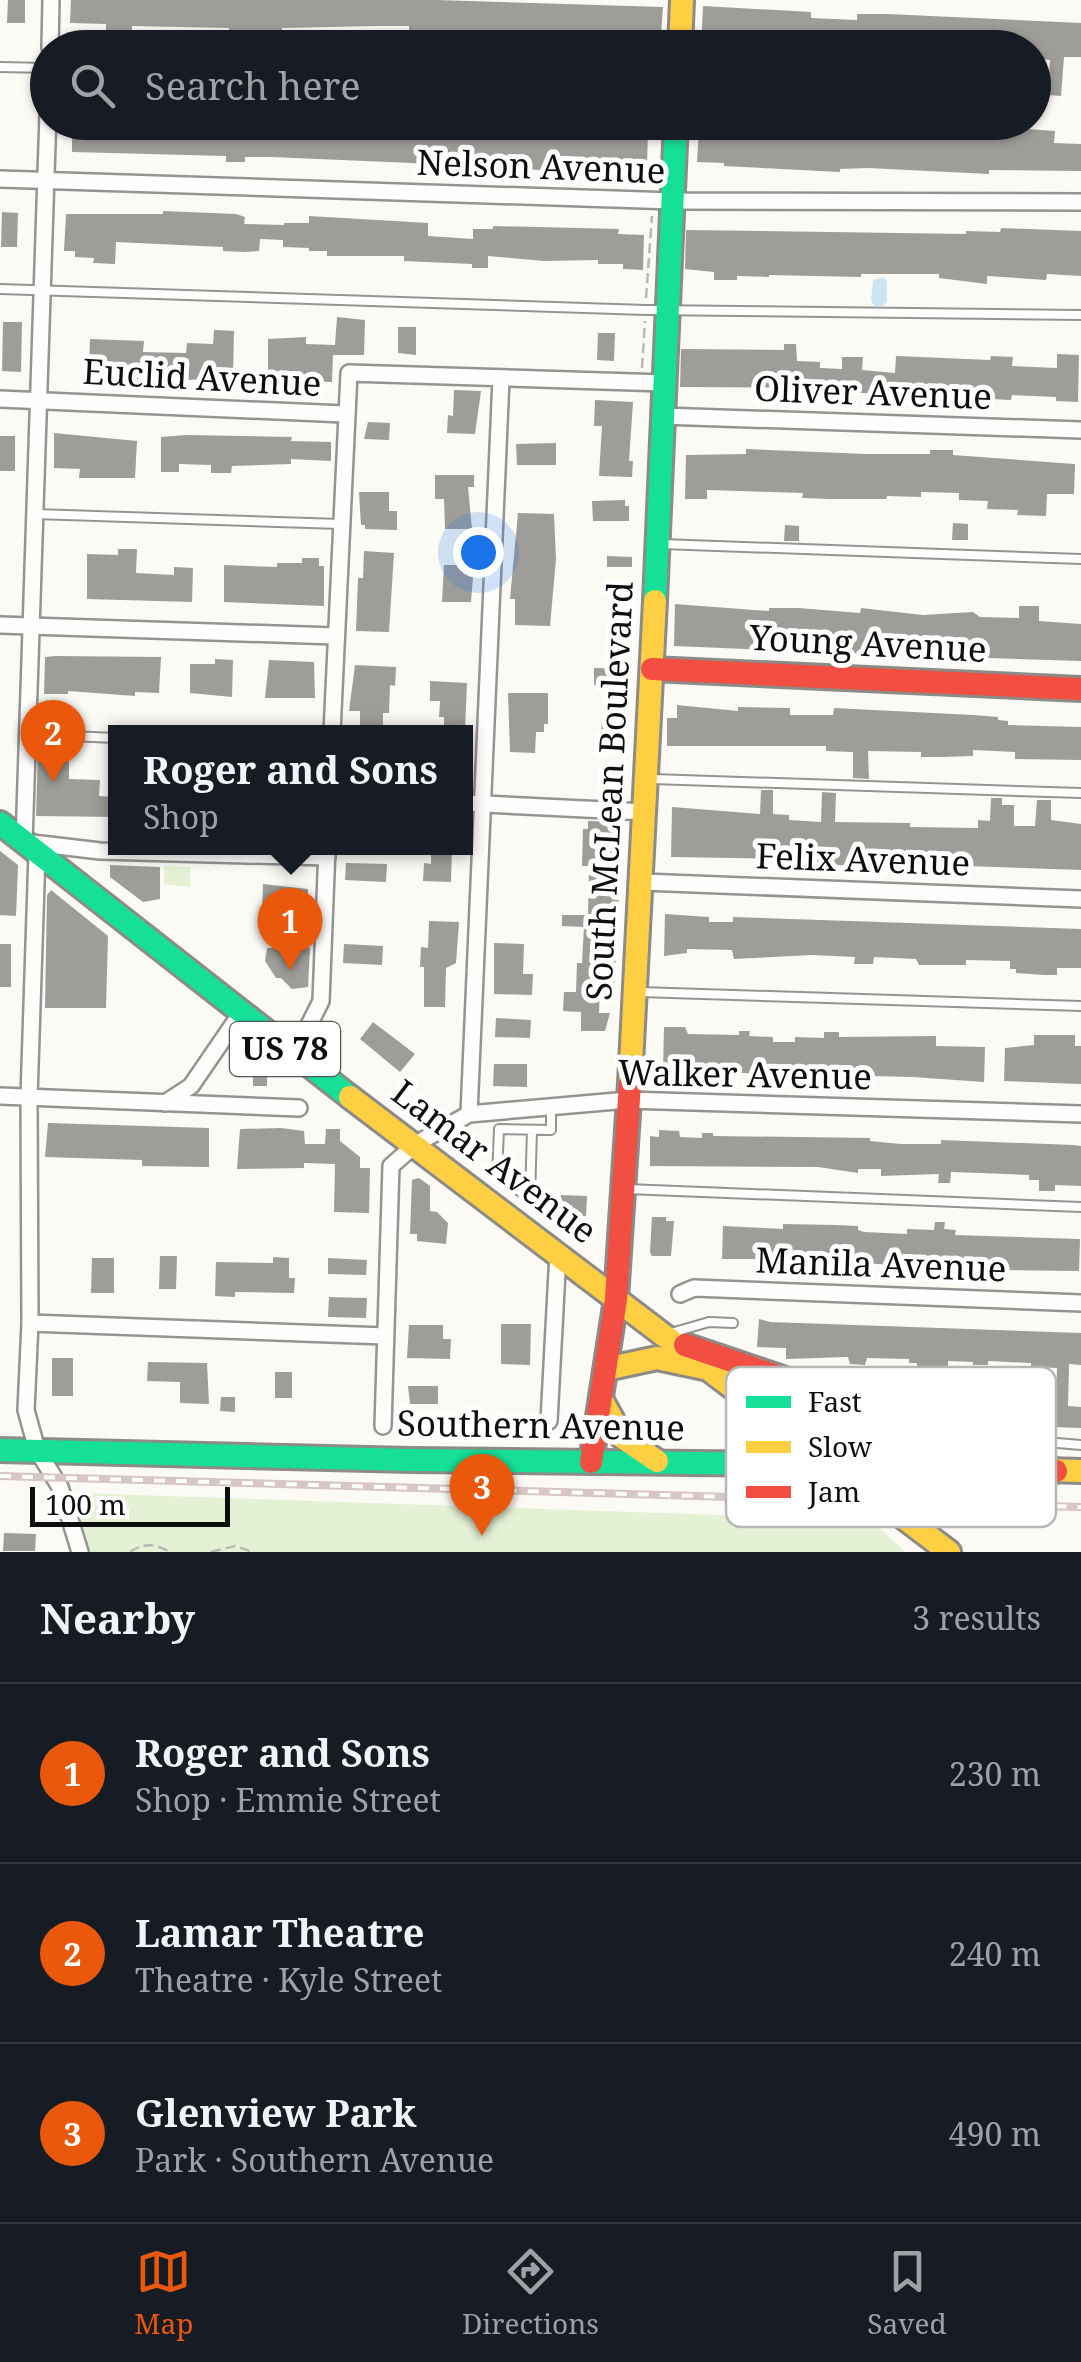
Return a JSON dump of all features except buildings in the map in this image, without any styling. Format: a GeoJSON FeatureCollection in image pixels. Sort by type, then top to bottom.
{"type":"FeatureCollection","features":[{"type":"Feature","properties":{"kind":"main road"},"geometry":{"type":"LineString","coordinates":[[681,30],[682,0]]}},
{"type":"Feature","properties":{"kind":"main road","name":"South McLean Boulevard"},"geometry":{"type":"LineString","coordinates":[[591,1462],[616,1300],[646,812],[664,383],[656,310],[672,201],[675,140]]}},
{"type":"Feature","properties":{"kind":"main road","name":"Young Avenue"},"geometry":{"type":"LineString","coordinates":[[652,669],[1081,689]]}},
{"type":"Feature","properties":{"kind":"main road","name":"Lamar Avenue"},"geometry":{"type":"LineString","coordinates":[[0,823],[289,1052],[726,1379]]}},
{"type":"Feature","properties":{"kind":"main road"},"geometry":{"type":"LineString","coordinates":[[673,1339],[754,1367]]}},
{"type":"Feature","properties":{"kind":"main road"},"geometry":{"type":"LineString","coordinates":[[606,1370],[640,1357],[663,1357],[716,1371]]}},
{"type":"Feature","properties":{"kind":"main road"},"geometry":{"type":"LineString","coordinates":[[600,1398],[610,1425],[627,1445],[660,1463]]}},
{"type":"Feature","properties":{"kind":"main road","name":"Southern Avenue"},"geometry":{"type":"LineString","coordinates":[[0,1450],[726,1464]]}},
{"type":"Feature","properties":{"kind":"main road","name":"Southern Avenue"},"geometry":{"type":"LineString","coordinates":[[1056,1471],[1081,1472]]}},
{"type":"Feature","properties":{"kind":"main road","name":"Lamar Avenue"},"geometry":{"type":"LineString","coordinates":[[917,1527],[949,1552]]}},
{"type":"Feature","properties":{"kind":"street"},"geometry":{"type":"LineString","coordinates":[[50,30],[51,0]]}},
{"type":"Feature","properties":{"kind":"street"},"geometry":{"type":"LineString","coordinates":[[47,140],[27,734],[30,1323],[26,1410],[37,1450],[60,1487],[80,1552]]}},
{"type":"Feature","properties":{"kind":"street","name":"Nelson Avenue"},"geometry":{"type":"LineString","coordinates":[[0,179],[672,201],[1081,202]]}},
{"type":"Feature","properties":{"kind":"street","name":"Euclid Avenue"},"geometry":{"type":"LineString","coordinates":[[0,399],[344,414],[348,373],[664,383]]}},
{"type":"Feature","properties":{"kind":"street"},"geometry":{"type":"LineString","coordinates":[[469,1114],[501,379]]}},
{"type":"Feature","properties":{"kind":"street"},"geometry":{"type":"LineString","coordinates":[[332,725],[344,414]]}},
{"type":"Feature","properties":{"kind":"street","name":"Oliver Avenue"},"geometry":{"type":"LineString","coordinates":[[662,416],[1081,430]]}},
{"type":"Feature","properties":{"kind":"street"},"geometry":{"type":"LineString","coordinates":[[0,625],[335,636]]}},
{"type":"Feature","properties":{"kind":"street"},"geometry":{"type":"LineString","coordinates":[[473,803],[646,812]]}},
{"type":"Feature","properties":{"kind":"street"},"geometry":{"type":"LineString","coordinates":[[30,848],[108,851]]}},
{"type":"Feature","properties":{"kind":"street"},"geometry":{"type":"LineString","coordinates":[[289,1052],[321,1001],[327,855]]}},
{"type":"Feature","properties":{"kind":"street","name":"Felix Avenue"},"geometry":{"type":"LineString","coordinates":[[642,882],[1081,899]]}},
{"type":"Feature","properties":{"kind":"street"},"geometry":{"type":"LineString","coordinates":[[165,1102],[191,1086],[241,1013]]}},
{"type":"Feature","properties":{"kind":"street"},"geometry":{"type":"LineString","coordinates":[[0,1096],[299,1108]]}},
{"type":"Feature","properties":{"kind":"street","name":"Walker Avenue"},"geometry":{"type":"LineString","coordinates":[[416,1144],[469,1114],[628,1100],[1081,1114]]}},
{"type":"Feature","properties":{"kind":"street"},"geometry":{"type":"LineString","coordinates":[[383,1426],[391,1166],[416,1144]]}},
{"type":"Feature","properties":{"kind":"street"},"geometry":{"type":"LineString","coordinates":[[549,1421],[558,1254]]}},
{"type":"Feature","properties":{"kind":"street","name":"Manila Avenue"},"geometry":{"type":"LineString","coordinates":[[680,1294],[694,1288],[1081,1303]]}},
{"type":"Feature","properties":{"kind":"street"},"geometry":{"type":"LineString","coordinates":[[30,1323],[385,1336]]}},
{"type":"Feature","properties":{"kind":"lane"},"geometry":{"type":"LineString","coordinates":[[0,67],[30,68]]}},
{"type":"Feature","properties":{"kind":"lane"},"geometry":{"type":"LineString","coordinates":[[0,289],[656,310],[1081,315]]}},
{"type":"Feature","properties":{"kind":"lane"},"geometry":{"type":"LineString","coordinates":[[34,514],[340,524]]}},
{"type":"Feature","properties":{"kind":"lane"},"geometry":{"type":"LineString","coordinates":[[657,544],[1081,559]]}},
{"type":"Feature","properties":{"kind":"lane"},"geometry":{"type":"LineString","coordinates":[[27,734],[108,738]]}},
{"type":"Feature","properties":{"kind":"lane"},"geometry":{"type":"LineString","coordinates":[[647,778],[1081,793]]}},
{"type":"Feature","properties":{"kind":"lane"},"geometry":{"type":"LineString","coordinates":[[635,992],[1081,1006]]}},
{"type":"Feature","properties":{"kind":"lane"},"geometry":{"type":"LineString","coordinates":[[498,1129],[552,1130],[551,1106]]}},
{"type":"Feature","properties":{"kind":"lane"},"geometry":{"type":"LineString","coordinates":[[499,1111],[502,1160],[498,1176],[530,1198]]}},
{"type":"Feature","properties":{"kind":"lane"},"geometry":{"type":"LineString","coordinates":[[519,1223],[530,1198],[532,1130]]}},
{"type":"Feature","properties":{"kind":"lane"},"geometry":{"type":"LineString","coordinates":[[521,1144],[531,1145]]}},
{"type":"Feature","properties":{"kind":"lane"},"geometry":{"type":"LineString","coordinates":[[520,1160],[531,1161]]}},
{"type":"Feature","properties":{"kind":"lane"},"geometry":{"type":"LineString","coordinates":[[622,1188],[1081,1207]]}},
{"type":"Feature","properties":{"kind":"lane"},"geometry":{"type":"LineString","coordinates":[[673,1339],[709,1322],[733,1323]]}},
{"type":"Feature","properties":{"kind":"lane"},"geometry":{"type":"LineString","coordinates":[[1056,1443],[1081,1445]]}},
{"type":"Feature","properties":{"kind":"path"},"geometry":{"type":"LineString","coordinates":[[642,373],[656,310],[652,215]]}},
{"type":"Feature","properties":{"kind":"path"},"geometry":{"type":"LineString","coordinates":[[130,1552],[140,1545],[170,1552]]}},
{"type":"Feature","properties":{"kind":"path"},"geometry":{"type":"LineString","coordinates":[[211,1552],[235,1546],[254,1552]]}},
{"type":"Feature","properties":{"kind":"green space"},"geometry":{"type":"Polygon","coordinates":[[[164,866],[190,867],[190,887],[164,884],[164,866]]]}},
{"type":"Feature","properties":{"kind":"green space"},"geometry":{"type":"Polygon","coordinates":[[[78,1493],[726,1515],[726,1527],[878,1527],[906,1552],[77,1552],[78,1493]]]}},
{"type":"Feature","properties":{"kind":"water"},"geometry":{"type":"Polygon","coordinates":[[[883,277],[887,281],[887,301],[883,306],[874,306],[873,280],[883,277]]]}},
{"type":"Feature","properties":{"kind":"railway"},"geometry":{"type":"LineString","coordinates":[[0,1476],[726,1497]]}},
{"type":"Feature","properties":{"kind":"railway"},"geometry":{"type":"LineString","coordinates":[[1056,1506],[1081,1507]]}},
{"type":"Feature","properties":{"kind":"traffic: fast"},"geometry":{"type":"LineString","coordinates":[[655,601],[675,140]]}},
{"type":"Feature","properties":{"kind":"traffic: fast"},"geometry":{"type":"LineString","coordinates":[[0,823],[350,1097]]}},
{"type":"Feature","properties":{"kind":"traffic: fast"},"geometry":{"type":"LineString","coordinates":[[0,1450],[726,1463]]}},
{"type":"Feature","properties":{"kind":"traffic: slow"},"geometry":{"type":"LineString","coordinates":[[681,30],[682,0]]}},
{"type":"Feature","properties":{"kind":"traffic: slow"},"geometry":{"type":"LineString","coordinates":[[630,1083],[655,601]]}},
{"type":"Feature","properties":{"kind":"traffic: slow"},"geometry":{"type":"LineString","coordinates":[[350,1097],[726,1383]]}},
{"type":"Feature","properties":{"kind":"traffic: slow"},"geometry":{"type":"LineString","coordinates":[[606,1369],[657,1358],[709,1369]]}},
{"type":"Feature","properties":{"kind":"traffic: slow"},"geometry":{"type":"LineString","coordinates":[[601,1399],[622,1437],[657,1461]]}},
{"type":"Feature","properties":{"kind":"traffic: slow"},"geometry":{"type":"LineString","coordinates":[[1056,1470],[1081,1471]]}},
{"type":"Feature","properties":{"kind":"traffic: slow"},"geometry":{"type":"LineString","coordinates":[[916,1527],[949,1552]]}},
{"type":"Feature","properties":{"kind":"traffic: jam"},"geometry":{"type":"LineString","coordinates":[[652,669],[1081,689]]}},
{"type":"Feature","properties":{"kind":"traffic: jam"},"geometry":{"type":"LineString","coordinates":[[591,1462],[616,1299],[630,1083]]}},
{"type":"Feature","properties":{"kind":"traffic: jam"},"geometry":{"type":"LineString","coordinates":[[685,1345],[750,1367]]}},
{"type":"Feature","properties":{"kind":"place","name":"Lamar Theatre"},"geometry":{"type":"Point","coordinates":[53,782]}},
{"type":"Feature","properties":{"kind":"place","name":"Roger and Sons"},"geometry":{"type":"Point","coordinates":[290,970]}},
{"type":"Feature","properties":{"kind":"place","name":"Glenview Park"},"geometry":{"type":"Point","coordinates":[482,1536]}}]}
